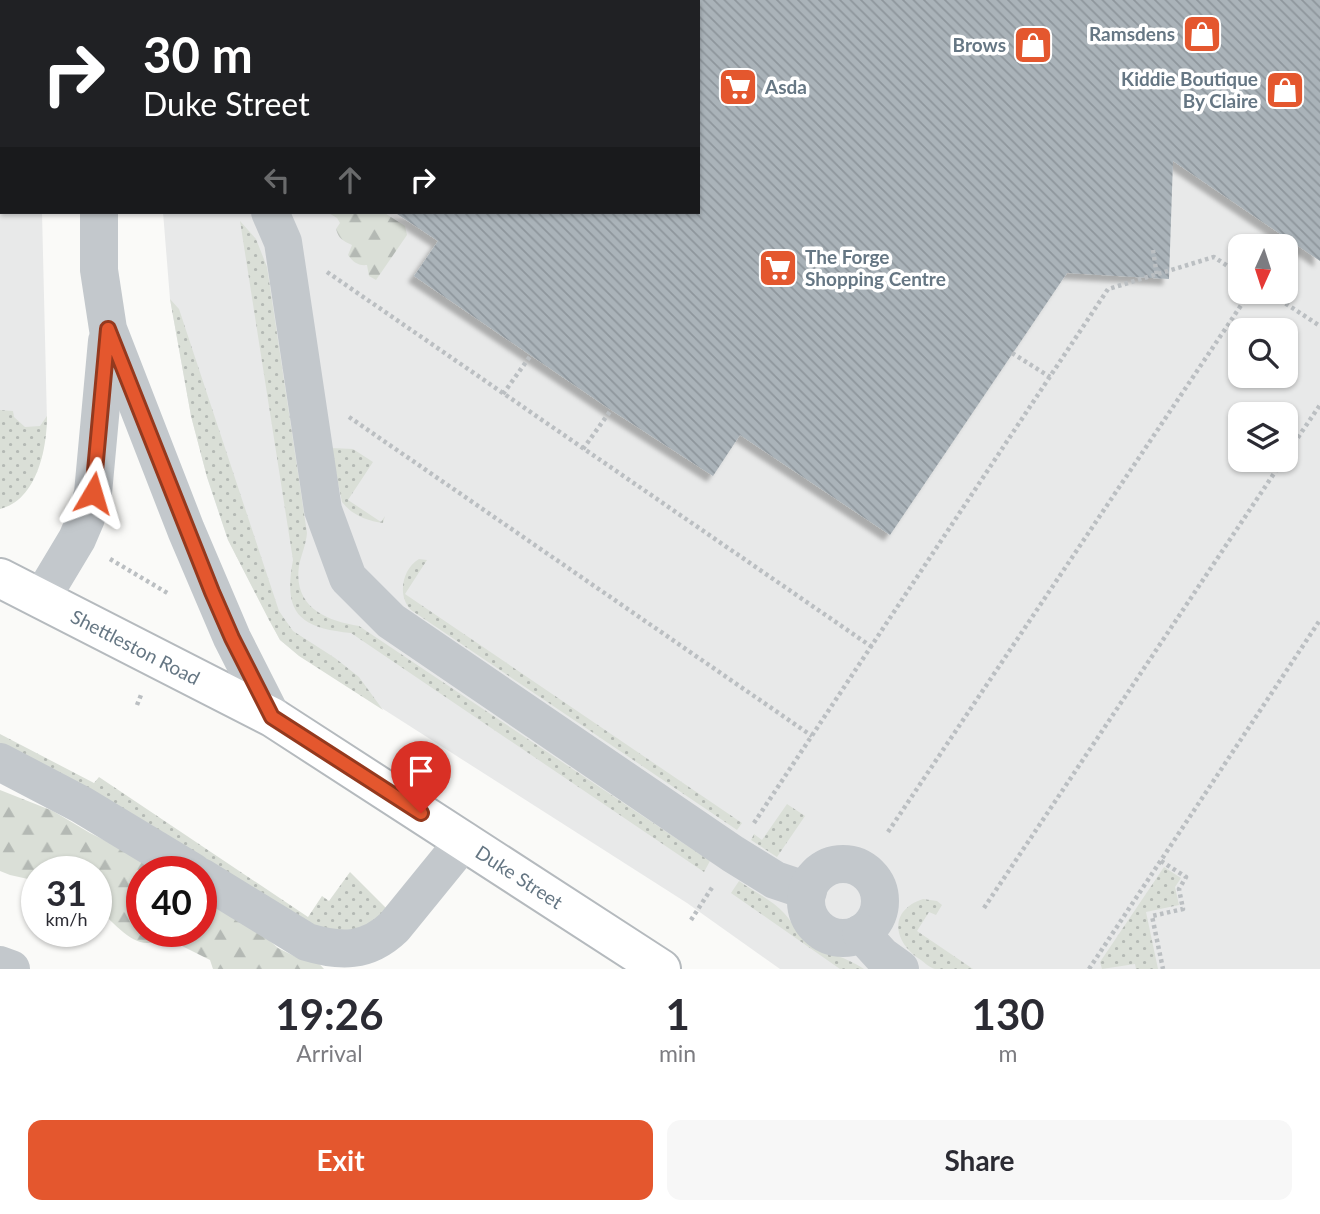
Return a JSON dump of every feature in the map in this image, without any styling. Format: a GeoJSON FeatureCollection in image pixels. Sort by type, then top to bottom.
{"type":"FeatureCollection","features":[{"type":"Feature","properties":{"kind":"main road","name":"Shettleston Road"},"geometry":{"type":"LineString","coordinates":[[0,578],[272,717]]}},
{"type":"Feature","properties":{"kind":"main road","name":"Duke Street"},"geometry":{"type":"LineString","coordinates":[[272,717],[661,969]]}},
{"type":"Feature","properties":{"kind":"street"},"geometry":{"type":"LineString","coordinates":[[99,214],[99,270],[108,329],[212,592],[272,717]]}},
{"type":"Feature","properties":{"kind":"street"},"geometry":{"type":"LineString","coordinates":[[277,227],[323,510],[348,578],[391,621],[733,853],[775,880],[808,891]]}},
{"type":"Feature","properties":{"kind":"street"},"geometry":{"type":"LineString","coordinates":[[41,599],[76,539],[93,493],[108,329]]}},
{"type":"Feature","properties":{"kind":"street"},"geometry":{"type":"LineString","coordinates":[[0,762],[82,804],[167,856]]}},
{"type":"Feature","properties":{"kind":"street"},"geometry":{"type":"LineString","coordinates":[[217,887],[307,942],[326,948],[365,946],[382,939],[394,927],[464,841]]}},
{"type":"Feature","properties":{"kind":"street"},"geometry":{"type":"LineString","coordinates":[[836,864],[860,868],[870,875],[877,885],[879,909],[875,920],[861,933],[845,938],[833,936],[822,931],[813,922],[808,911],[808,891],[816,877],[836,864]]}},
{"type":"Feature","properties":{"kind":"street"},"geometry":{"type":"LineString","coordinates":[[861,933],[882,956],[900,969]]}},
{"type":"Feature","properties":{"kind":"street"},"geometry":{"type":"LineString","coordinates":[[0,965],[11,969]]}},
{"type":"Feature","properties":{"kind":"path"},"geometry":{"type":"LineString","coordinates":[[277,227],[503,394],[872,647]]}},
{"type":"Feature","properties":{"kind":"path"},"geometry":{"type":"LineString","coordinates":[[1153,250],[1157,276]]}},
{"type":"Feature","properties":{"kind":"path"},"geometry":{"type":"LineString","coordinates":[[691,920],[1108,289],[1214,257],[1228,266]]}},
{"type":"Feature","properties":{"kind":"path"},"geometry":{"type":"LineString","coordinates":[[888,832],[1242,304]]}},
{"type":"Feature","properties":{"kind":"path"},"geometry":{"type":"LineString","coordinates":[[1286,304],[1320,326]]}},
{"type":"Feature","properties":{"kind":"path"},"geometry":{"type":"LineString","coordinates":[[1012,353],[1050,377]]}},
{"type":"Feature","properties":{"kind":"path"},"geometry":{"type":"LineString","coordinates":[[503,394],[531,355]]}},
{"type":"Feature","properties":{"kind":"path"},"geometry":{"type":"LineString","coordinates":[[304,386],[812,736]]}},
{"type":"Feature","properties":{"kind":"path"},"geometry":{"type":"LineString","coordinates":[[1298,437],[1320,405]]}},
{"type":"Feature","properties":{"kind":"path"},"geometry":{"type":"LineString","coordinates":[[583,449],[611,410]]}},
{"type":"Feature","properties":{"kind":"path"},"geometry":{"type":"LineString","coordinates":[[984,908],[1275,472]]}},
{"type":"Feature","properties":{"kind":"path"},"geometry":{"type":"LineString","coordinates":[[106,556],[181,602],[212,592]]}},
{"type":"Feature","properties":{"kind":"path"},"geometry":{"type":"LineString","coordinates":[[1089,969],[1320,620]]}},
{"type":"Feature","properties":{"kind":"path"},"geometry":{"type":"LineString","coordinates":[[1161,861],[1186,877],[1179,889],[1183,909],[1152,915],[1163,969]]}},
{"type":"Feature","properties":{"kind":"shaded area"},"geometry":{"type":"Polygon","coordinates":[[[700,0],[1320,0],[1320,969],[780,969],[687,903],[300,656],[280,640],[228,540],[207,477],[191,416],[170,299],[163,214],[700,214],[700,0]]]}},
{"type":"Feature","properties":{"kind":"shaded area"},"geometry":{"type":"Polygon","coordinates":[[[0,214],[42,214],[47,422],[42,456],[33,480],[20,498],[0,509],[0,214]]]}},
{"type":"Feature","properties":{"kind":"green space"},"geometry":{"type":"Polygon","coordinates":[[[330,214],[386,214],[405,226],[407,235],[376,280],[369,276],[367,265],[356,263],[348,255],[352,245],[340,237],[336,229],[340,223],[330,214]]]}},
{"type":"Feature","properties":{"kind":"green space"},"geometry":{"type":"Polygon","coordinates":[[[240,221],[256,239],[267,267],[307,533],[299,566],[299,580],[301,592],[307,602],[324,616],[359,626],[710,861],[704,872],[351,633],[319,627],[307,622],[299,614],[293,605],[291,593],[293,560],[240,221]]]}},
{"type":"Feature","properties":{"kind":"green space"},"geometry":{"type":"Polygon","coordinates":[[[170,299],[179,309],[279,611],[293,631],[359,677],[383,710],[299,656],[280,640],[269,620],[228,540],[207,477],[191,416],[170,299]]]}},
{"type":"Feature","properties":{"kind":"green space"},"geometry":{"type":"Polygon","coordinates":[[[0,410],[13,411],[14,417],[25,427],[40,426],[47,416],[42,458],[31,484],[13,504],[0,509],[0,410]]]}},
{"type":"Feature","properties":{"kind":"green space"},"geometry":{"type":"Polygon","coordinates":[[[331,448],[353,449],[373,462],[348,500],[381,522],[385,516],[383,523],[360,517],[342,502],[331,448]]]}},
{"type":"Feature","properties":{"kind":"green space"},"geometry":{"type":"Polygon","coordinates":[[[419,559],[427,560],[405,594],[742,823],[737,830],[411,610],[404,598],[403,583],[413,563],[419,559]]]}},
{"type":"Feature","properties":{"kind":"green space"},"geometry":{"type":"Polygon","coordinates":[[[0,734],[94,783],[99,777],[217,856],[192,856],[0,746],[0,734]]]}},
{"type":"Feature","properties":{"kind":"green space"},"geometry":{"type":"Polygon","coordinates":[[[0,790],[53,811],[137,856],[126,856],[126,934],[112,922],[112,856],[21,856],[21,877],[0,871],[0,790]]]}},
{"type":"Feature","properties":{"kind":"green space"},"geometry":{"type":"Polygon","coordinates":[[[787,804],[805,816],[777,857],[751,840],[754,834],[762,840],[787,804]]]}},
{"type":"Feature","properties":{"kind":"green space"},"geometry":{"type":"Polygon","coordinates":[[[217,856],[308,917],[322,896],[329,901],[350,872],[389,911],[370,931],[336,938],[217,870],[217,856]]]}},
{"type":"Feature","properties":{"kind":"green space"},"geometry":{"type":"Polygon","coordinates":[[[1164,867],[1181,878],[1175,887],[1179,905],[1146,912],[1158,969],[1136,969],[1135,964],[1102,969],[1100,962],[1164,867]]]}},
{"type":"Feature","properties":{"kind":"green space"},"geometry":{"type":"Polygon","coordinates":[[[739,881],[779,908],[809,942],[864,969],[840,969],[731,893],[739,881]]]}},
{"type":"Feature","properties":{"kind":"green space"},"geometry":{"type":"Polygon","coordinates":[[[923,899],[937,901],[942,905],[936,915],[929,912],[917,931],[973,969],[933,968],[905,945],[898,928],[899,919],[911,904],[923,899]]]}},
{"type":"Feature","properties":{"kind":"green space"},"geometry":{"type":"Polygon","coordinates":[[[217,906],[262,934],[278,948],[296,957],[314,958],[324,969],[213,969],[210,960],[184,947],[217,947],[217,906]]]}},
{"type":"Feature","properties":{"kind":"building","name":"The Forge Shopping Centre"},"geometry":{"type":"Polygon","coordinates":[[[700,0],[1320,0],[1320,261],[1298,246],[1298,234],[1280,234],[1173,161],[1169,279],[1067,273],[890,535],[740,435],[713,476],[414,276],[438,241],[397,214],[700,214],[700,0]]]}},
{"type":"Feature","properties":{"kind":"place","name":"Ramsdens"},"geometry":{"type":"Point","coordinates":[1202,34]}},
{"type":"Feature","properties":{"kind":"place","name":"Brows"},"geometry":{"type":"Point","coordinates":[1033,45]}},
{"type":"Feature","properties":{"kind":"place","name":"Asda"},"geometry":{"type":"Point","coordinates":[738,87]}},
{"type":"Feature","properties":{"kind":"place","name":"Kiddie Boutique By Claire"},"geometry":{"type":"Point","coordinates":[1285,90]}},
{"type":"Feature","properties":{"kind":"place","name":"The Forge Shopping Centre"},"geometry":{"type":"Point","coordinates":[778,268]}},
{"type":"Feature","properties":{"kind":"route"},"geometry":{"type":"LineString","coordinates":[[93,493],[108,329],[212,592],[272,717],[421,813]]}}]}
